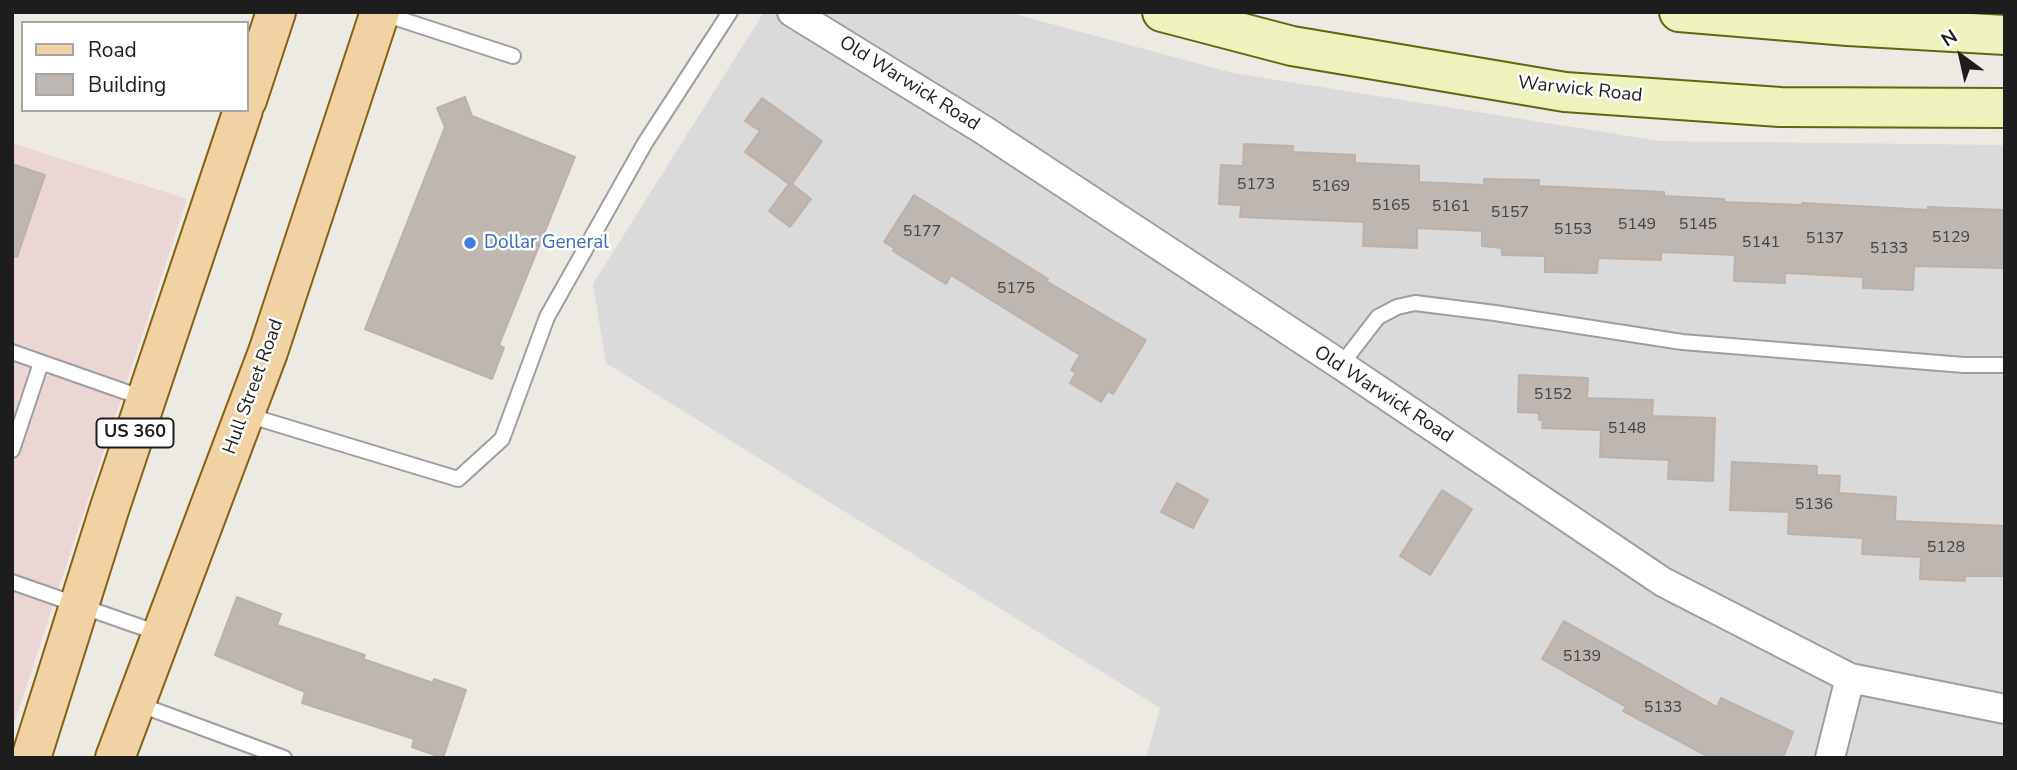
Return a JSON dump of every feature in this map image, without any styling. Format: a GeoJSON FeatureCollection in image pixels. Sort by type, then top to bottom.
{"type":"FeatureCollection","features":[{"type":"Feature","properties":{"kind":"main road"},"geometry":{"type":"LineString","coordinates":[[248,97],[276,12]]}},
{"type":"Feature","properties":{"kind":"main road","name":"Warwick Road"},"geometry":{"type":"LineString","coordinates":[[1163,12],[1292,46],[1565,92],[1780,107],[2005,108]]}},
{"type":"Feature","properties":{"kind":"main road"},"geometry":{"type":"LineString","coordinates":[[1679,12],[2005,35]]}},
{"type":"Feature","properties":{"kind":"main road","name":"Hull Street Road"},"geometry":{"type":"LineString","coordinates":[[115,758],[268,352],[380,13]]}},
{"type":"Feature","properties":{"kind":"main road","name":"US 360"},"geometry":{"type":"LineString","coordinates":[[31,758],[242,112]]}},
{"type":"Feature","properties":{"kind":"street","name":"Old Warwick Road"},"geometry":{"type":"LineString","coordinates":[[792,12],[982,129],[1341,365],[1663,582],[1850,678],[2005,709]]}},
{"type":"Feature","properties":{"kind":"street"},"geometry":{"type":"LineString","coordinates":[[1830,758],[1850,678]]}},
{"type":"Feature","properties":{"kind":"lane"},"geometry":{"type":"LineString","coordinates":[[245,414],[458,479],[502,439],[547,317],[645,143],[730,12]]}},
{"type":"Feature","properties":{"kind":"lane"},"geometry":{"type":"LineString","coordinates":[[380,13],[513,56]]}},
{"type":"Feature","properties":{"kind":"lane"},"geometry":{"type":"LineString","coordinates":[[1341,365],[1378,317],[1397,307],[1415,303],[1682,342],[1964,365],[2005,365]]}},
{"type":"Feature","properties":{"kind":"lane"},"geometry":{"type":"LineString","coordinates":[[12,352],[147,400]]}},
{"type":"Feature","properties":{"kind":"lane"},"geometry":{"type":"LineString","coordinates":[[12,450],[41,363]]}},
{"type":"Feature","properties":{"kind":"lane"},"geometry":{"type":"LineString","coordinates":[[12,582],[162,635]]}},
{"type":"Feature","properties":{"kind":"lane"},"geometry":{"type":"LineString","coordinates":[[136,703],[284,758]]}},
{"type":"Feature","properties":{"kind":"shaded area"},"geometry":{"type":"Polygon","coordinates":[[[764,12],[1007,12],[1233,73],[1660,141],[2005,145],[2005,758],[1146,758],[1160,708],[606,363],[593,284],[764,12]]]}},
{"type":"Feature","properties":{"kind":"shaded area"},"geometry":{"type":"Polygon","coordinates":[[[12,143],[187,199],[12,730],[12,143]]]}},
{"type":"Feature","properties":{"kind":"building","name":"Dollar General"},"geometry":{"type":"Polygon","coordinates":[[[465,97],[472,116],[575,157],[499,345],[504,348],[492,379],[365,329],[445,127],[437,108],[465,97]]]}},
{"type":"Feature","properties":{"kind":"building"},"geometry":{"type":"Polygon","coordinates":[[[762,98],[822,141],[792,184],[811,199],[790,227],[769,211],[789,184],[745,152],[760,131],[745,121],[762,98]]]}},
{"type":"Feature","properties":{"kind":"building"},"geometry":{"type":"Polygon","coordinates":[[[1244,144],[1293,146],[1293,152],[1355,155],[1355,163],[1419,166],[1419,182],[1484,185],[1484,179],[1539,180],[1539,186],[1664,192],[1664,196],[1724,199],[1724,202],[1928,210],[1928,207],[2005,210],[2005,268],[1914,266],[1913,290],[1863,288],[1863,277],[1785,273],[1785,283],[1734,281],[1735,255],[1661,252],[1661,260],[1598,258],[1597,273],[1545,272],[1545,256],[1502,255],[1502,248],[1482,246],[1482,231],[1417,228],[1417,248],[1363,246],[1364,222],[1240,217],[1241,205],[1219,204],[1221,165],[1243,166],[1244,144]]]}},
{"type":"Feature","properties":{"kind":"building"},"geometry":{"type":"Polygon","coordinates":[[[12,164],[45,175],[17,257],[12,256],[12,164]]]}},
{"type":"Feature","properties":{"kind":"building"},"geometry":{"type":"Polygon","coordinates":[[[914,195],[1048,279],[1046,281],[1146,340],[1113,394],[1108,391],[1101,402],[1070,383],[1076,373],[1071,370],[1080,355],[951,275],[946,284],[893,251],[894,248],[884,242],[914,195]]]}},
{"type":"Feature","properties":{"kind":"building"},"geometry":{"type":"Polygon","coordinates":[[[1519,375],[1588,378],[1587,398],[1653,400],[1652,416],[1715,418],[1713,481],[1668,479],[1669,460],[1600,457],[1601,430],[1542,428],[1543,420],[1539,420],[1539,413],[1518,412],[1519,375]]]}},
{"type":"Feature","properties":{"kind":"building"},"geometry":{"type":"Polygon","coordinates":[[[1732,462],[1817,466],[1817,475],[1840,476],[1839,493],[1896,497],[1895,521],[2005,526],[2005,576],[1965,576],[1965,581],[1920,579],[1921,557],[1862,554],[1863,538],[1788,534],[1789,512],[1730,510],[1732,462]]]}},
{"type":"Feature","properties":{"kind":"building"},"geometry":{"type":"Polygon","coordinates":[[[1177,483],[1208,500],[1193,528],[1161,512],[1177,483]]]}},
{"type":"Feature","properties":{"kind":"building"},"geometry":{"type":"Polygon","coordinates":[[[1442,490],[1472,509],[1430,575],[1400,556],[1442,490]]]}},
{"type":"Feature","properties":{"kind":"building"},"geometry":{"type":"Polygon","coordinates":[[[237,597],[281,614],[277,625],[365,655],[363,659],[433,683],[434,679],[466,690],[443,758],[412,747],[414,739],[302,703],[305,692],[215,655],[237,597]]]}},
{"type":"Feature","properties":{"kind":"building"},"geometry":{"type":"Polygon","coordinates":[[[1564,621],[1717,707],[1721,698],[1793,732],[1783,758],[1711,758],[1623,711],[1626,707],[1542,659],[1564,621]]]}},
{"type":"Feature","properties":{"kind":"place","name":"Dollar General"},"geometry":{"type":"Point","coordinates":[470,243]}}]}
